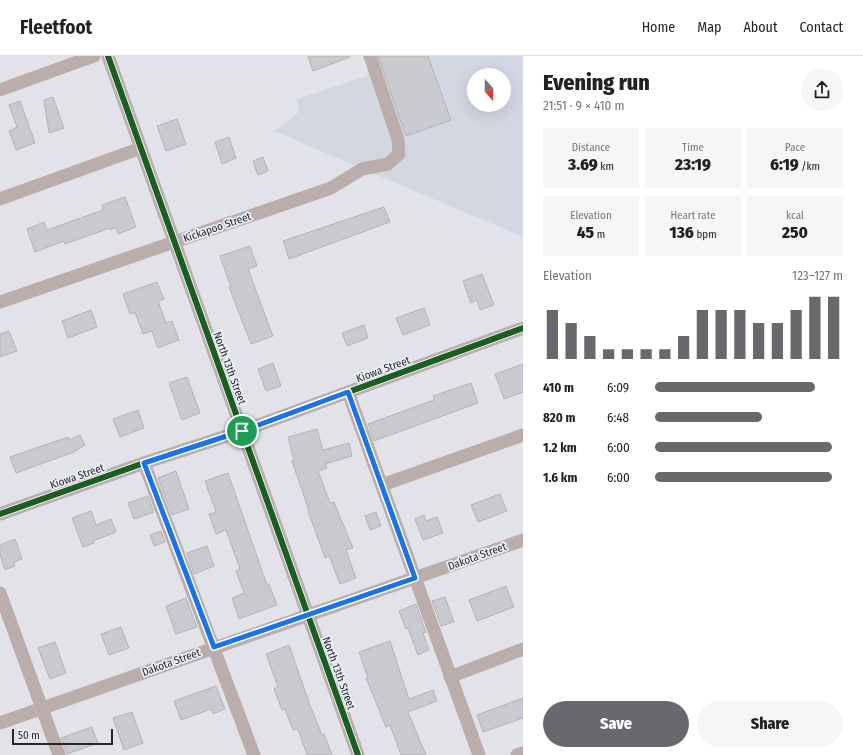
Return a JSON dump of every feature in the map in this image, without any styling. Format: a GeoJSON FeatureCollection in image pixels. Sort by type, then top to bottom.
{"type":"FeatureCollection","features":[{"type":"Feature","properties":{"kind":"street"},"geometry":{"type":"LineString","coordinates":[[0,90],[94,56]]}},
{"type":"Feature","properties":{"kind":"street","name":"North 13th Street"},"geometry":{"type":"LineString","coordinates":[[108,56],[307,616],[358,755]]}},
{"type":"Feature","properties":{"kind":"street","name":"Kickapoo Street"},"geometry":{"type":"LineString","coordinates":[[0,302],[331,188],[362,169],[388,164],[400,154],[398,139],[370,56]]}},
{"type":"Feature","properties":{"kind":"street"},"geometry":{"type":"LineString","coordinates":[[0,199],[141,148]]}},
{"type":"Feature","properties":{"kind":"street","name":"Kiowa Street"},"geometry":{"type":"LineString","coordinates":[[0,514],[144,463],[242,431],[523,328]]}},
{"type":"Feature","properties":{"kind":"street"},"geometry":{"type":"LineString","coordinates":[[348,392],[479,755]]}},
{"type":"Feature","properties":{"kind":"street"},"geometry":{"type":"LineString","coordinates":[[382,485],[523,435]]}},
{"type":"Feature","properties":{"kind":"street"},"geometry":{"type":"LineString","coordinates":[[144,463],[254,755]]}},
{"type":"Feature","properties":{"kind":"street","name":"Dakota Street"},"geometry":{"type":"LineString","coordinates":[[0,723],[523,540]]}},
{"type":"Feature","properties":{"kind":"street"},"geometry":{"type":"LineString","coordinates":[[0,593],[59,755]]}},
{"type":"Feature","properties":{"kind":"street"},"geometry":{"type":"LineString","coordinates":[[450,677],[523,649]]}},
{"type":"Feature","properties":{"kind":"street"},"geometry":{"type":"LineString","coordinates":[[517,755],[523,753]]}},
{"type":"Feature","properties":{"kind":"shaded area"},"geometry":{"type":"Polygon","coordinates":[[[370,56],[523,56],[523,237],[274,131],[299,112],[297,99],[376,73],[370,56]]]}},
{"type":"Feature","properties":{"kind":"building"},"geometry":{"type":"Polygon","coordinates":[[[308,56],[350,56],[350,57],[313,71],[308,56]]]}},
{"type":"Feature","properties":{"kind":"building"},"geometry":{"type":"Polygon","coordinates":[[[378,56],[428,56],[451,120],[406,136],[378,56]]]}},
{"type":"Feature","properties":{"kind":"building"},"geometry":{"type":"Polygon","coordinates":[[[53,97],[64,128],[49,133],[44,100],[53,97]]]}},
{"type":"Feature","properties":{"kind":"building"},"geometry":{"type":"Polygon","coordinates":[[[20,101],[35,143],[16,150],[9,131],[17,127],[9,105],[20,101]]]}},
{"type":"Feature","properties":{"kind":"building"},"geometry":{"type":"Polygon","coordinates":[[[177,119],[186,144],[166,151],[157,126],[177,119]]]}},
{"type":"Feature","properties":{"kind":"building"},"geometry":{"type":"Polygon","coordinates":[[[229,137],[236,158],[222,164],[215,142],[229,137]]]}},
{"type":"Feature","properties":{"kind":"building"},"geometry":{"type":"Polygon","coordinates":[[[263,157],[268,171],[258,175],[253,161],[263,157]]]}},
{"type":"Feature","properties":{"kind":"building"},"geometry":{"type":"Polygon","coordinates":[[[125,197],[136,227],[118,234],[116,227],[110,230],[110,228],[65,244],[64,241],[35,252],[27,229],[44,222],[47,230],[103,210],[102,205],[125,197]]]}},
{"type":"Feature","properties":{"kind":"building"},"geometry":{"type":"Polygon","coordinates":[[[384,207],[390,222],[289,259],[283,241],[384,207]]]}},
{"type":"Feature","properties":{"kind":"building"},"geometry":{"type":"Polygon","coordinates":[[[250,246],[257,266],[248,269],[273,336],[251,344],[229,287],[231,287],[220,256],[250,246]]]}},
{"type":"Feature","properties":{"kind":"building"},"geometry":{"type":"Polygon","coordinates":[[[482,274],[494,305],[480,310],[477,300],[471,303],[463,281],[482,274]]]}},
{"type":"Feature","properties":{"kind":"building"},"geometry":{"type":"Polygon","coordinates":[[[157,282],[164,299],[158,301],[166,323],[172,321],[179,340],[158,348],[152,331],[143,334],[135,312],[130,314],[123,294],[157,282]]]}},
{"type":"Feature","properties":{"kind":"building"},"geometry":{"type":"Polygon","coordinates":[[[424,308],[430,325],[403,335],[396,318],[424,308]]]}},
{"type":"Feature","properties":{"kind":"building"},"geometry":{"type":"Polygon","coordinates":[[[91,310],[97,327],[68,338],[62,321],[91,310]]]}},
{"type":"Feature","properties":{"kind":"building"},"geometry":{"type":"Polygon","coordinates":[[[364,325],[368,338],[347,346],[342,333],[364,325]]]}},
{"type":"Feature","properties":{"kind":"building"},"geometry":{"type":"Polygon","coordinates":[[[9,331],[17,351],[0,357],[0,334],[9,331]]]}},
{"type":"Feature","properties":{"kind":"building"},"geometry":{"type":"Polygon","coordinates":[[[273,363],[281,386],[266,391],[258,369],[273,363]]]}},
{"type":"Feature","properties":{"kind":"building"},"geometry":{"type":"Polygon","coordinates":[[[523,364],[523,392],[504,399],[495,374],[523,364]]]}},
{"type":"Feature","properties":{"kind":"building"},"geometry":{"type":"Polygon","coordinates":[[[187,377],[200,413],[182,420],[169,383],[187,377]]]}},
{"type":"Feature","properties":{"kind":"building"},"geometry":{"type":"Polygon","coordinates":[[[471,383],[478,403],[374,441],[368,424],[434,400],[433,396],[471,383]]]}},
{"type":"Feature","properties":{"kind":"building"},"geometry":{"type":"Polygon","coordinates":[[[138,410],[144,428],[120,437],[113,419],[138,410]]]}},
{"type":"Feature","properties":{"kind":"building"},"geometry":{"type":"Polygon","coordinates":[[[317,429],[323,450],[349,443],[352,456],[325,464],[327,468],[318,471],[330,503],[334,502],[353,548],[346,550],[356,578],[340,584],[329,556],[325,558],[308,511],[292,461],[294,461],[288,437],[317,429]]]}},
{"type":"Feature","properties":{"kind":"building"},"geometry":{"type":"Polygon","coordinates":[[[80,435],[85,445],[74,452],[16,473],[10,457],[68,437],[69,440],[80,435]]]}},
{"type":"Feature","properties":{"kind":"building"},"geometry":{"type":"Polygon","coordinates":[[[176,471],[189,509],[172,515],[158,478],[176,471]]]}},
{"type":"Feature","properties":{"kind":"building"},"geometry":{"type":"Polygon","coordinates":[[[228,473],[267,585],[269,584],[277,605],[239,619],[232,598],[244,593],[236,571],[240,569],[226,530],[216,534],[209,514],[216,512],[205,481],[228,473]]]}},
{"type":"Feature","properties":{"kind":"building"},"geometry":{"type":"Polygon","coordinates":[[[500,494],[507,511],[478,522],[471,505],[500,494]]]}},
{"type":"Feature","properties":{"kind":"building"},"geometry":{"type":"Polygon","coordinates":[[[148,496],[154,512],[134,519],[128,503],[148,496]]]}},
{"type":"Feature","properties":{"kind":"building"},"geometry":{"type":"Polygon","coordinates":[[[91,511],[96,525],[111,519],[116,532],[93,541],[94,543],[83,547],[72,518],[91,511]]]}},
{"type":"Feature","properties":{"kind":"building"},"geometry":{"type":"Polygon","coordinates":[[[376,512],[381,526],[370,530],[365,516],[376,512]]]}},
{"type":"Feature","properties":{"kind":"building"},"geometry":{"type":"Polygon","coordinates":[[[424,515],[426,521],[437,517],[443,533],[423,540],[415,519],[424,515]]]}},
{"type":"Feature","properties":{"kind":"building"},"geometry":{"type":"Polygon","coordinates":[[[161,531],[165,542],[154,546],[150,535],[161,531]]]}},
{"type":"Feature","properties":{"kind":"building"},"geometry":{"type":"Polygon","coordinates":[[[15,539],[22,559],[14,562],[15,566],[5,570],[0,555],[0,545],[15,539]]]}},
{"type":"Feature","properties":{"kind":"building"},"geometry":{"type":"Polygon","coordinates":[[[207,546],[214,566],[194,574],[187,553],[207,546]]]}},
{"type":"Feature","properties":{"kind":"building"},"geometry":{"type":"Polygon","coordinates":[[[506,586],[514,607],[477,621],[469,600],[506,586]]]}},
{"type":"Feature","properties":{"kind":"building"},"geometry":{"type":"Polygon","coordinates":[[[445,597],[454,622],[441,626],[432,601],[445,597]]]}},
{"type":"Feature","properties":{"kind":"building"},"geometry":{"type":"Polygon","coordinates":[[[186,598],[197,627],[176,634],[166,606],[186,598]]]}},
{"type":"Feature","properties":{"kind":"building"},"geometry":{"type":"Polygon","coordinates":[[[416,604],[426,632],[423,633],[429,650],[418,655],[408,628],[406,629],[399,611],[416,604]]]}},
{"type":"Feature","properties":{"kind":"building"},"geometry":{"type":"Polygon","coordinates":[[[121,627],[129,648],[109,655],[101,634],[121,627]]]}},
{"type":"Feature","properties":{"kind":"building"},"geometry":{"type":"Polygon","coordinates":[[[390,641],[409,699],[433,690],[437,701],[408,712],[426,755],[401,755],[390,725],[386,727],[366,678],[368,678],[359,652],[390,641]]]}},
{"type":"Feature","properties":{"kind":"building"},"geometry":{"type":"Polygon","coordinates":[[[55,642],[66,673],[50,679],[38,648],[55,642]]]}},
{"type":"Feature","properties":{"kind":"building"},"geometry":{"type":"Polygon","coordinates":[[[289,645],[311,708],[322,735],[324,734],[332,755],[307,755],[298,729],[293,730],[285,709],[282,710],[274,689],[278,687],[266,654],[289,645]]]}},
{"type":"Feature","properties":{"kind":"building"},"geometry":{"type":"Polygon","coordinates":[[[216,686],[225,709],[213,714],[211,709],[181,720],[174,701],[216,686]]]}},
{"type":"Feature","properties":{"kind":"building"},"geometry":{"type":"Polygon","coordinates":[[[523,698],[523,718],[483,732],[477,715],[523,698]]]}},
{"type":"Feature","properties":{"kind":"building"},"geometry":{"type":"Polygon","coordinates":[[[132,712],[143,743],[124,750],[113,718],[132,712]]]}},
{"type":"Feature","properties":{"kind":"building"},"geometry":{"type":"Polygon","coordinates":[[[92,727],[98,743],[67,754],[61,738],[92,727]]]}},
{"type":"Feature","properties":{"kind":"cycle path"},"geometry":{"type":"LineString","coordinates":[[108,56],[358,755]]}},
{"type":"Feature","properties":{"kind":"cycle path"},"geometry":{"type":"LineString","coordinates":[[0,514],[144,463],[242,431],[523,328]]}},
{"type":"Feature","properties":{"kind":"route"},"geometry":{"type":"LineString","coordinates":[[348,392],[415,578],[214,647],[144,463],[242,431],[348,392]]}}]}
